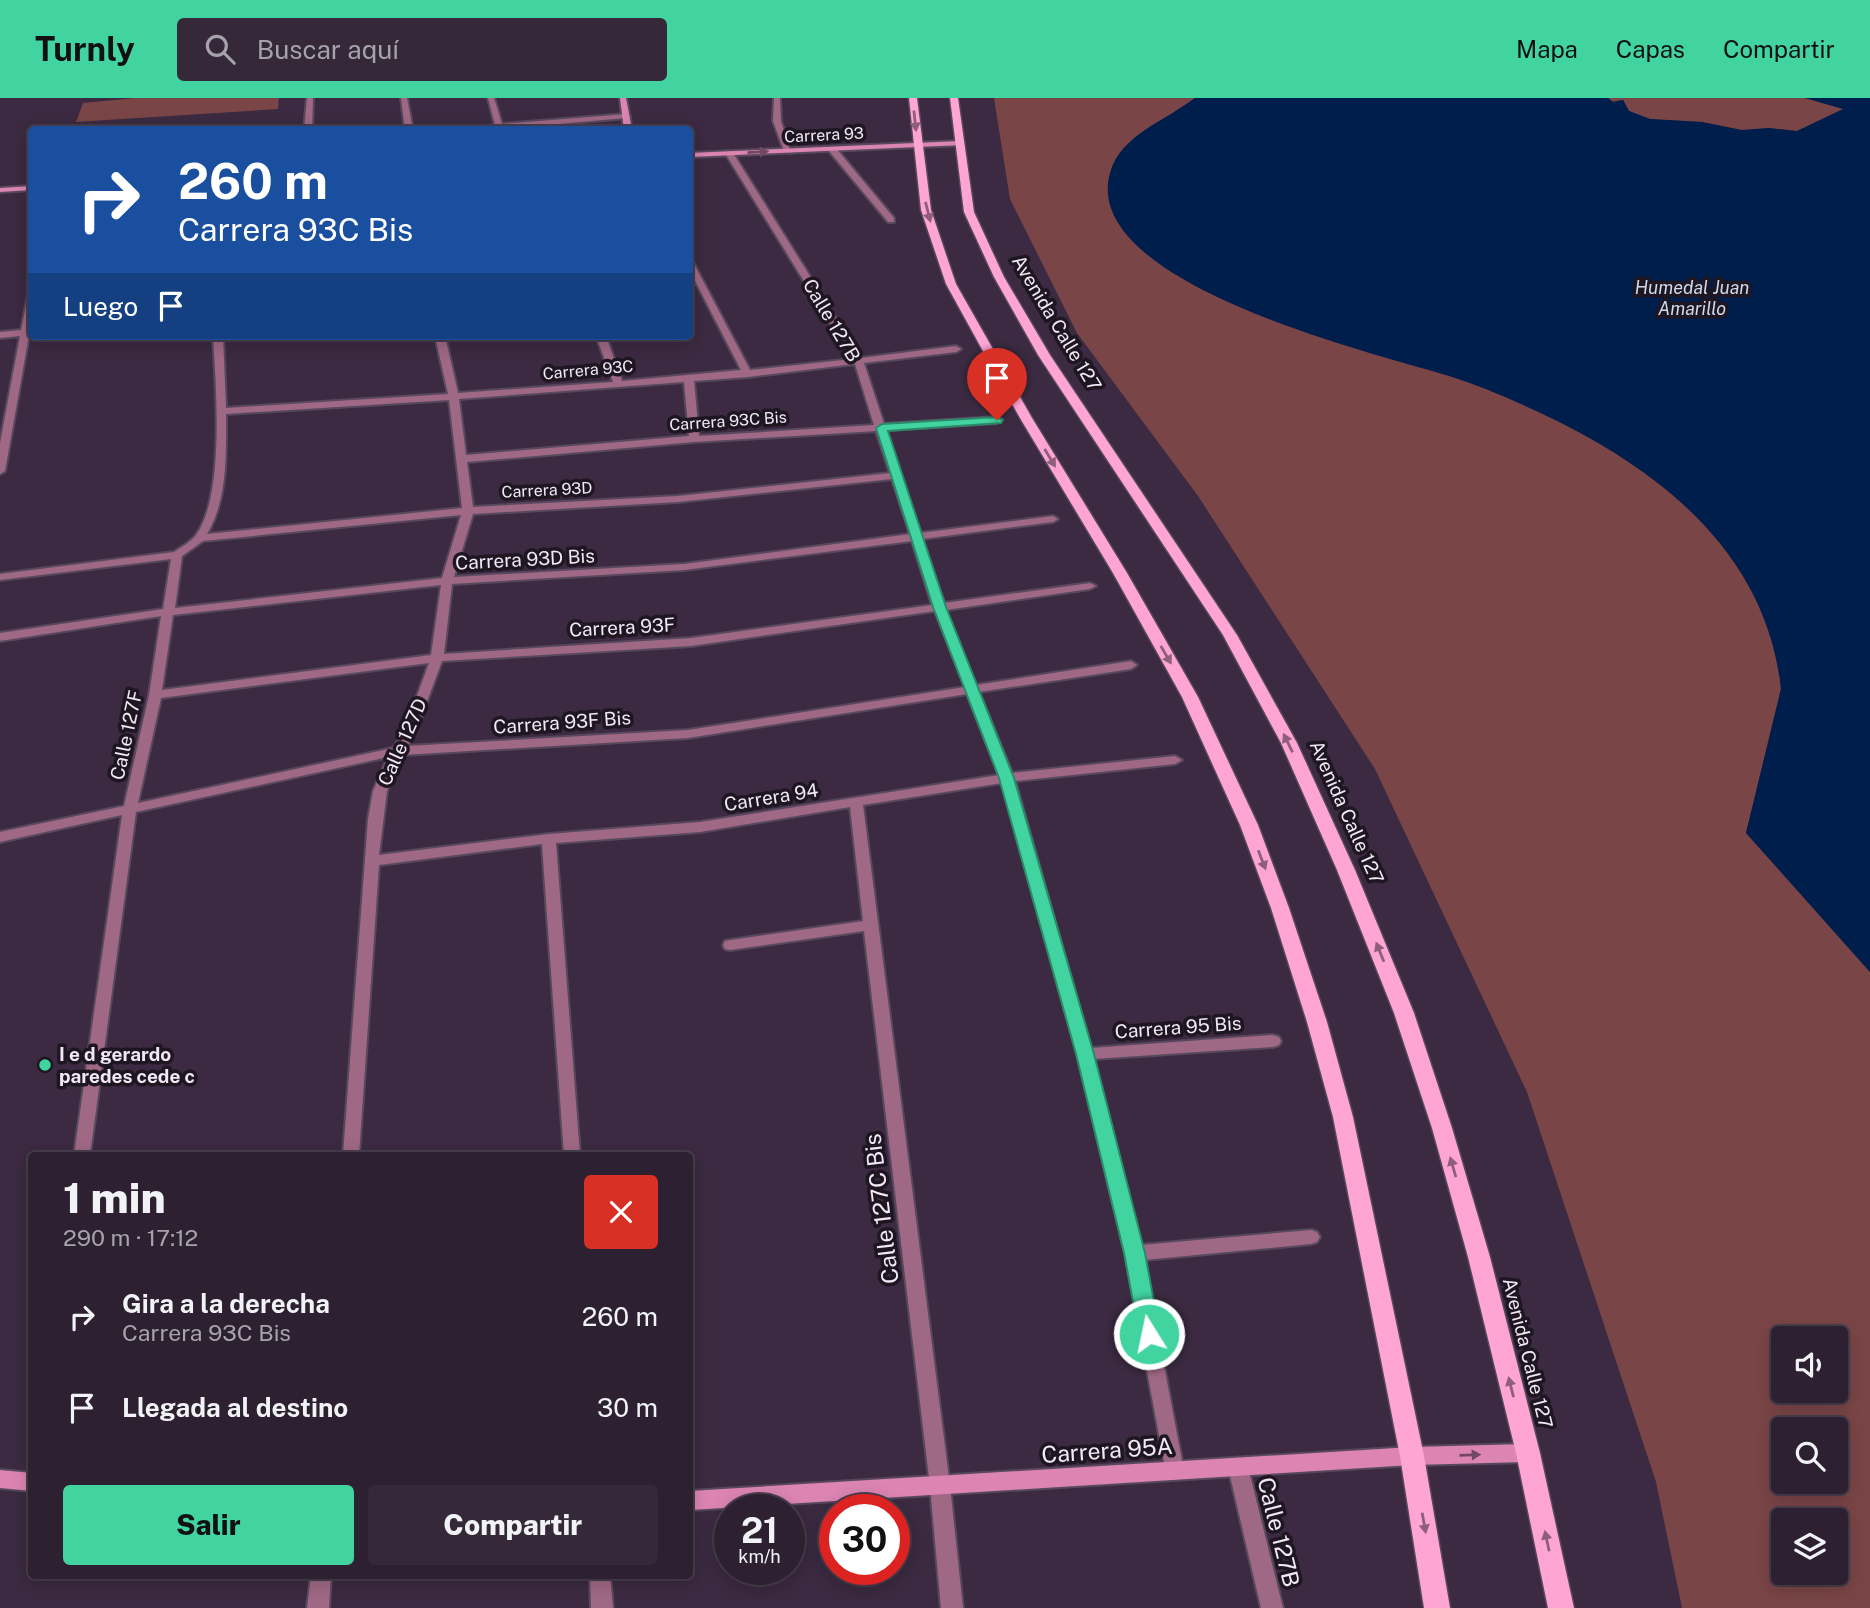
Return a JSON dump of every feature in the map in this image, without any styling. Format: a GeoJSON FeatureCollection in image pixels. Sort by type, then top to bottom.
{"type":"FeatureCollection","features":[{"type":"Feature","properties":{"kind":"main road"},"geometry":{"type":"LineString","coordinates":[[913,98],[926,209],[951,284],[1026,418],[1120,573],[1190,697],[1249,825],[1280,908],[1317,1022],[1343,1117],[1412,1456],[1437,1608]]}},
{"type":"Feature","properties":{"kind":"main road","name":"Avenida Calle 127"},"geometry":{"type":"LineString","coordinates":[[954,98],[970,212],[999,277],[1044,355],[1230,635],[1289,743],[1346,870],[1404,1013],[1442,1128],[1479,1257],[1528,1453],[1561,1608]]}},
{"type":"Feature","properties":{"kind":"street"},"geometry":{"type":"LineString","coordinates":[[308,126],[310,98]]}},
{"type":"Feature","properties":{"kind":"street"},"geometry":{"type":"LineString","coordinates":[[404,98],[408,126]]}},
{"type":"Feature","properties":{"kind":"street"},"geometry":{"type":"LineString","coordinates":[[491,98],[499,126],[626,116]]}},
{"type":"Feature","properties":{"kind":"street"},"geometry":{"type":"LineString","coordinates":[[623,98],[627,126]]}},
{"type":"Feature","properties":{"kind":"street"},"geometry":{"type":"LineString","coordinates":[[777,98],[777,121],[788,151]]}},
{"type":"Feature","properties":{"kind":"street","name":"Carrera 93"},"geometry":{"type":"LineString","coordinates":[[693,155],[960,143]]}},
{"type":"Feature","properties":{"kind":"street"},"geometry":{"type":"LineString","coordinates":[[832,149],[891,220]]}},
{"type":"Feature","properties":{"kind":"street","name":"Calle 127B"},"geometry":{"type":"LineString","coordinates":[[729,153],[859,362],[939,607],[1007,778],[1085,1054],[1135,1253],[1174,1471]]}},
{"type":"Feature","properties":{"kind":"street"},"geometry":{"type":"LineString","coordinates":[[0,190],[28,188]]}},
{"type":"Feature","properties":{"kind":"street"},"geometry":{"type":"LineString","coordinates":[[693,270],[748,374]]}},
{"type":"Feature","properties":{"kind":"street"},"geometry":{"type":"LineString","coordinates":[[0,335],[27,333],[0,471]]}},
{"type":"Feature","properties":{"kind":"street"},"geometry":{"type":"LineString","coordinates":[[0,577],[177,555],[200,538],[216,501],[221,411],[218,340]]}},
{"type":"Feature","properties":{"kind":"street","name":"Calle 127D"},"geometry":{"type":"LineString","coordinates":[[351,1152],[372,861],[380,791],[397,751],[410,734],[437,657],[447,581],[468,510],[454,398],[441,340]]}},
{"type":"Feature","properties":{"kind":"street"},"geometry":{"type":"LineString","coordinates":[[602,340],[618,383]]}},
{"type":"Feature","properties":{"kind":"street","name":"Carrera 93C"},"geometry":{"type":"LineString","coordinates":[[221,411],[454,398],[689,379],[956,349]]}},
{"type":"Feature","properties":{"kind":"street"},"geometry":{"type":"LineString","coordinates":[[689,379],[694,439]]}},
{"type":"Feature","properties":{"kind":"street","name":"Carrera 93C Bis"},"geometry":{"type":"LineString","coordinates":[[461,459],[694,439],[997,420]]}},
{"type":"Feature","properties":{"kind":"street","name":"Carrera 93D"},"geometry":{"type":"LineString","coordinates":[[200,538],[468,510],[678,499],[896,475]]}},
{"type":"Feature","properties":{"kind":"street","name":"Carrera 93D Bis"},"geometry":{"type":"LineString","coordinates":[[0,637],[167,612],[447,581],[684,567],[1053,519]]}},
{"type":"Feature","properties":{"kind":"street","name":"Calle 127F"},"geometry":{"type":"LineString","coordinates":[[82,1152],[130,808],[155,695],[177,555]]}},
{"type":"Feature","properties":{"kind":"street","name":"Carrera 93F"},"geometry":{"type":"LineString","coordinates":[[155,695],[437,657],[691,642],[1090,586]]}},
{"type":"Feature","properties":{"kind":"street","name":"Carrera 93F Bis"},"geometry":{"type":"LineString","coordinates":[[0,837],[397,751],[688,734],[1131,665]]}},
{"type":"Feature","properties":{"kind":"street","name":"Carrera 94"},"geometry":{"type":"LineString","coordinates":[[372,861],[549,839],[700,827],[1007,778],[1175,760]]}},
{"type":"Feature","properties":{"kind":"street","name":"Calle 127C Bis"},"geometry":{"type":"LineString","coordinates":[[856,804],[940,1486],[952,1608]]}},
{"type":"Feature","properties":{"kind":"street"},"geometry":{"type":"LineString","coordinates":[[549,839],[572,1152]]}},
{"type":"Feature","properties":{"kind":"street"},"geometry":{"type":"LineString","coordinates":[[730,945],[871,925]]}},
{"type":"Feature","properties":{"kind":"street","name":"Carrera 95 Bis"},"geometry":{"type":"LineString","coordinates":[[1085,1054],[1273,1041]]}},
{"type":"Feature","properties":{"kind":"street"},"geometry":{"type":"LineString","coordinates":[[1135,1253],[1311,1237]]}},
{"type":"Feature","properties":{"kind":"street","name":"Carrera 95A"},"geometry":{"type":"LineString","coordinates":[[693,1501],[1412,1456],[1528,1453]]}},
{"type":"Feature","properties":{"kind":"street","name":"Calle 127B"},"geometry":{"type":"LineString","coordinates":[[1238,1467],[1272,1608]]}},
{"type":"Feature","properties":{"kind":"street"},"geometry":{"type":"LineString","coordinates":[[0,1479],[28,1482]]}},
{"type":"Feature","properties":{"kind":"street"},"geometry":{"type":"LineString","coordinates":[[318,1608],[321,1579]]}},
{"type":"Feature","properties":{"kind":"street"},"geometry":{"type":"LineString","coordinates":[[600,1579],[602,1608]]}},
{"type":"Feature","properties":{"kind":"shaded area"},"geometry":{"type":"Polygon","coordinates":[[[135,98],[279,98],[278,109],[76,122],[83,103],[135,98]]]}},
{"type":"Feature","properties":{"kind":"shaded area"},"geometry":{"type":"Polygon","coordinates":[[[994,98],[1195,98],[1133,140],[1118,157],[1139,247],[1174,272],[1249,310],[1328,339],[1450,376],[1496,393],[1590,437],[1634,465],[1676,497],[1712,533],[1743,573],[1769,626],[1781,689],[1746,833],[1870,972],[1870,1608],[1682,1608],[1656,1482],[1527,1092],[1375,769],[1198,496],[1077,333],[1010,199],[994,98]]]}},
{"type":"Feature","properties":{"kind":"shaded area"},"geometry":{"type":"Polygon","coordinates":[[[1608,98],[1805,98],[1844,109],[1797,131],[1768,128],[1747,131],[1702,122],[1650,119],[1629,111],[1623,100],[1613,102],[1608,98]]]}},
{"type":"Feature","properties":{"kind":"water","name":"Humedal Juan Amarillo"},"geometry":{"type":"Polygon","coordinates":[[[1195,98],[1608,98],[1613,102],[1623,100],[1629,111],[1650,119],[1702,122],[1741,130],[1768,128],[1797,131],[1843,109],[1805,98],[1870,98],[1870,972],[1746,833],[1781,689],[1771,639],[1753,594],[1728,554],[1697,518],[1661,486],[1621,457],[1578,432],[1468,382],[1359,350],[1239,307],[1184,279],[1139,248],[1113,212],[1110,173],[1115,160],[1134,138],[1195,98]]]}},
{"type":"Feature","properties":{"kind":"place","name":"I e d gerardo paredes cede c"},"geometry":{"type":"Point","coordinates":[45,1065]}},
{"type":"Feature","properties":{"kind":"route"},"geometry":{"type":"LineString","coordinates":[[997,420],[882,428],[939,607],[1007,778],[1085,1054],[1135,1253],[1149,1334]]}}]}
